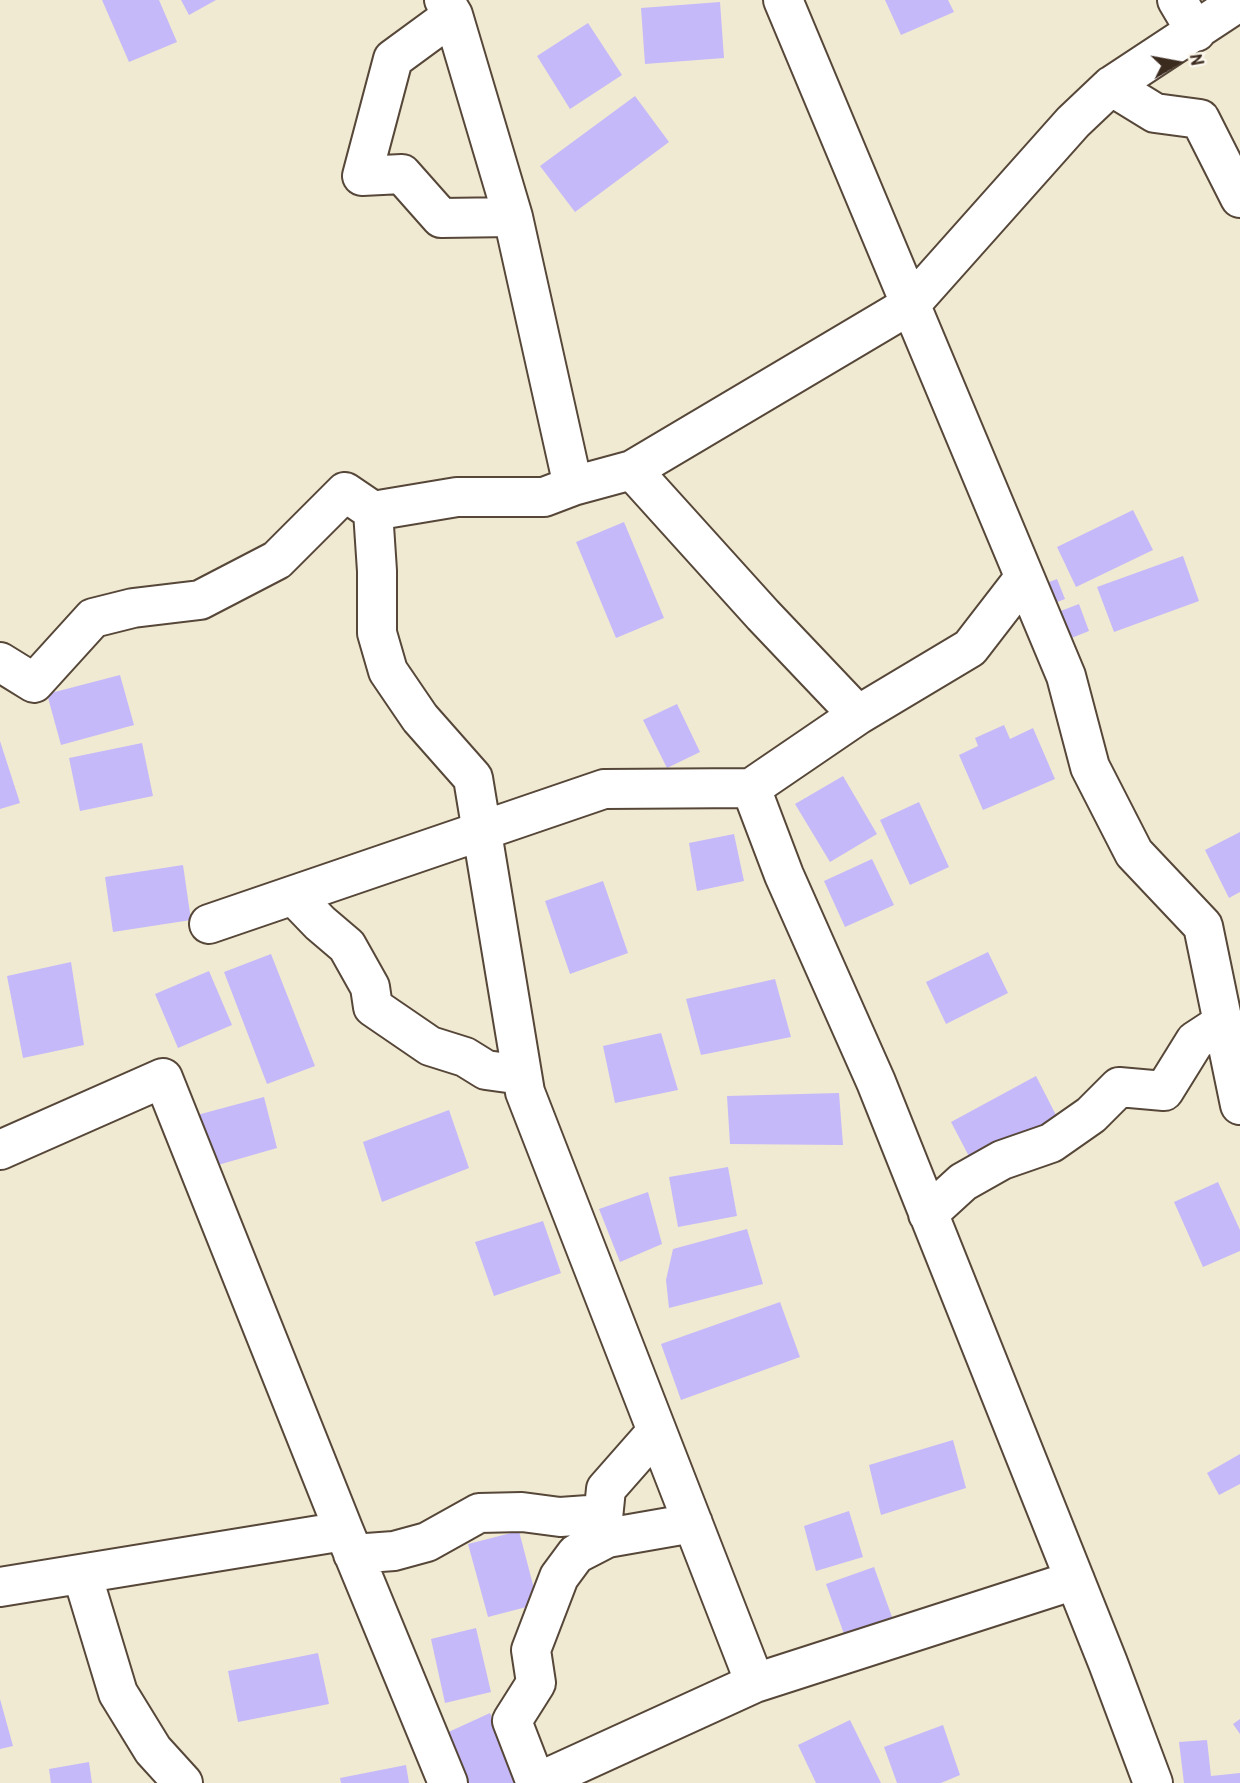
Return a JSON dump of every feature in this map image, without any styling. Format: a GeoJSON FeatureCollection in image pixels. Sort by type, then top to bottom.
{"type":"FeatureCollection","features":[{"type":"Feature","properties":{"kind":"street"},"geometry":{"type":"LineString","coordinates":[[783,0],[1066,676],[1090,767],[1134,853],[1203,926],[1240,1105]]}},
{"type":"Feature","properties":{"kind":"street"},"geometry":{"type":"LineString","coordinates":[[0,662],[34,683],[93,618],[133,608],[200,600],[277,560],[345,492],[373,511],[457,497],[544,497],[632,470],[911,305],[1073,122],[1186,16],[1240,1]]}},
{"type":"Feature","properties":{"kind":"street"},"geometry":{"type":"LineString","coordinates":[[513,217],[441,218],[402,174],[362,176],[393,60],[449,8],[513,217],[573,486]]}},
{"type":"Feature","properties":{"kind":"street"},"geometry":{"type":"LineString","coordinates":[[1111,86],[1155,113],[1200,119],[1240,198]]}},
{"type":"Feature","properties":{"kind":"street"},"geometry":{"type":"LineString","coordinates":[[632,470],[858,715]]}},
{"type":"Feature","properties":{"kind":"street"},"geometry":{"type":"LineString","coordinates":[[373,511],[377,633],[388,671],[420,718],[473,778],[525,1093],[755,1683]]}},
{"type":"Feature","properties":{"kind":"street"},"geometry":{"type":"LineString","coordinates":[[209,924],[604,789],[751,788],[858,715],[970,648],[1024,578]]}},
{"type":"Feature","properties":{"kind":"street"},"geometry":{"type":"LineString","coordinates":[[751,788],[784,875],[876,1082],[1153,1783]]}},
{"type":"Feature","properties":{"kind":"street"},"geometry":{"type":"LineString","coordinates":[[294,895],[320,923],[347,946],[370,987],[373,1007],[430,1046],[466,1057],[486,1070],[522,1075]]}},
{"type":"Feature","properties":{"kind":"street"},"geometry":{"type":"LineString","coordinates":[[928,1214],[962,1182],[1002,1160],[1051,1143],[1091,1115],[1119,1087],[1164,1091],[1195,1041],[1224,1022]]}},
{"type":"Feature","properties":{"kind":"street"},"geometry":{"type":"LineString","coordinates":[[0,1150],[163,1078],[348,1543],[448,1783]]}},
{"type":"Feature","properties":{"kind":"street"},"geometry":{"type":"LineString","coordinates":[[657,1431],[606,1489],[605,1526],[576,1554],[559,1577],[531,1650],[536,1683],[512,1721],[551,1780],[755,1683],[1075,1580]]}},
{"type":"Feature","properties":{"kind":"street"},"geometry":{"type":"LineString","coordinates":[[0,1587],[82,1574],[348,1543],[394,1551],[427,1542],[478,1513],[522,1512],[605,1526],[693,1523]]}},
{"type":"Feature","properties":{"kind":"street"},"geometry":{"type":"LineString","coordinates":[[82,1574],[118,1693],[153,1750],[183,1783]]}},
{"type":"Feature","properties":{"kind":"building"},"geometry":{"type":"Polygon","coordinates":[[[102,0],[159,0],[177,42],[129,62],[102,0]]]}},
{"type":"Feature","properties":{"kind":"building"},"geometry":{"type":"Polygon","coordinates":[[[181,0],[216,0],[189,15],[181,0]]]}},
{"type":"Feature","properties":{"kind":"building"},"geometry":{"type":"Polygon","coordinates":[[[885,0],[948,0],[954,12],[901,35],[885,0]]]}},
{"type":"Feature","properties":{"kind":"building"},"geometry":{"type":"Polygon","coordinates":[[[720,2],[724,58],[645,64],[641,8],[720,2]]]}},
{"type":"Feature","properties":{"kind":"building"},"geometry":{"type":"Polygon","coordinates":[[[588,23],[622,75],[570,109],[537,56],[588,23]]]}},
{"type":"Feature","properties":{"kind":"building"},"geometry":{"type":"Polygon","coordinates":[[[635,96],[669,142],[575,212],[540,166],[635,96]]]}},
{"type":"Feature","properties":{"kind":"building"},"geometry":{"type":"Polygon","coordinates":[[[1133,510],[1153,550],[1076,587],[1057,547],[1133,510]]]}},
{"type":"Feature","properties":{"kind":"building"},"geometry":{"type":"Polygon","coordinates":[[[624,522],[664,618],[616,638],[576,542],[624,522]]]}},
{"type":"Feature","properties":{"kind":"building"},"geometry":{"type":"Polygon","coordinates":[[[1183,556],[1199,601],[1114,632],[1097,587],[1183,556]]]}},
{"type":"Feature","properties":{"kind":"building"},"geometry":{"type":"Polygon","coordinates":[[[1057,579],[1065,599],[1047,606],[1039,586],[1057,579]]]}},
{"type":"Feature","properties":{"kind":"building"},"geometry":{"type":"Polygon","coordinates":[[[1079,604],[1089,631],[1069,639],[1058,612],[1079,604]]]}},
{"type":"Feature","properties":{"kind":"building"},"geometry":{"type":"Polygon","coordinates":[[[120,675],[134,725],[61,745],[47,694],[120,675]]]}},
{"type":"Feature","properties":{"kind":"building"},"geometry":{"type":"Polygon","coordinates":[[[677,704],[700,752],[667,768],[643,720],[677,704]]]}},
{"type":"Feature","properties":{"kind":"building"},"geometry":{"type":"Polygon","coordinates":[[[1004,725],[1010,739],[1033,728],[1055,779],[983,810],[959,755],[978,746],[975,738],[1004,725]]]}},
{"type":"Feature","properties":{"kind":"building"},"geometry":{"type":"Polygon","coordinates":[[[0,741],[20,803],[0,809],[0,741]]]}},
{"type":"Feature","properties":{"kind":"building"},"geometry":{"type":"Polygon","coordinates":[[[142,743],[153,796],[80,811],[69,758],[142,743]]]}},
{"type":"Feature","properties":{"kind":"building"},"geometry":{"type":"Polygon","coordinates":[[[843,776],[877,834],[830,862],[795,804],[843,776]]]}},
{"type":"Feature","properties":{"kind":"building"},"geometry":{"type":"Polygon","coordinates":[[[919,802],[949,867],[910,885],[880,820],[919,802]]]}},
{"type":"Feature","properties":{"kind":"building"},"geometry":{"type":"Polygon","coordinates":[[[1240,832],[1240,892],[1229,898],[1205,850],[1240,832]]]}},
{"type":"Feature","properties":{"kind":"building"},"geometry":{"type":"Polygon","coordinates":[[[734,834],[744,881],[697,891],[689,843],[734,834]]]}},
{"type":"Feature","properties":{"kind":"building"},"geometry":{"type":"Polygon","coordinates":[[[872,859],[894,905],[845,927],[824,881],[872,859]]]}},
{"type":"Feature","properties":{"kind":"building"},"geometry":{"type":"Polygon","coordinates":[[[183,865],[191,920],[113,932],[105,877],[183,865]]]}},
{"type":"Feature","properties":{"kind":"building"},"geometry":{"type":"Polygon","coordinates":[[[603,881],[628,953],[570,974],[545,901],[603,881]]]}},
{"type":"Feature","properties":{"kind":"building"},"geometry":{"type":"Polygon","coordinates":[[[988,952],[1008,993],[946,1024],[926,982],[988,952]]]}},
{"type":"Feature","properties":{"kind":"building"},"geometry":{"type":"Polygon","coordinates":[[[271,954],[315,1066],[267,1084],[224,972],[271,954]]]}},
{"type":"Feature","properties":{"kind":"building"},"geometry":{"type":"Polygon","coordinates":[[[71,962],[84,1045],[23,1058],[7,976],[71,962]]]}},
{"type":"Feature","properties":{"kind":"building"},"geometry":{"type":"Polygon","coordinates":[[[209,971],[232,1025],[178,1048],[155,994],[209,971]]]}},
{"type":"Feature","properties":{"kind":"building"},"geometry":{"type":"Polygon","coordinates":[[[775,979],[791,1037],[701,1055],[686,999],[775,979]]]}},
{"type":"Feature","properties":{"kind":"building"},"geometry":{"type":"Polygon","coordinates":[[[661,1033],[678,1090],[615,1103],[603,1046],[661,1033]]]}},
{"type":"Feature","properties":{"kind":"building"},"geometry":{"type":"Polygon","coordinates":[[[1036,1076],[1057,1117],[972,1162],[951,1122],[1036,1076]]]}},
{"type":"Feature","properties":{"kind":"building"},"geometry":{"type":"Polygon","coordinates":[[[839,1093],[843,1145],[730,1144],[727,1096],[839,1093]]]}},
{"type":"Feature","properties":{"kind":"building"},"geometry":{"type":"Polygon","coordinates":[[[264,1097],[277,1148],[204,1169],[186,1118],[264,1097]]]}},
{"type":"Feature","properties":{"kind":"building"},"geometry":{"type":"Polygon","coordinates":[[[449,1110],[469,1168],[382,1202],[363,1142],[449,1110]]]}},
{"type":"Feature","properties":{"kind":"building"},"geometry":{"type":"Polygon","coordinates":[[[728,1167],[737,1216],[678,1227],[669,1177],[728,1167]]]}},
{"type":"Feature","properties":{"kind":"building"},"geometry":{"type":"Polygon","coordinates":[[[1218,1182],[1240,1230],[1240,1251],[1203,1267],[1174,1202],[1218,1182]]]}},
{"type":"Feature","properties":{"kind":"building"},"geometry":{"type":"Polygon","coordinates":[[[648,1192],[662,1244],[620,1262],[599,1209],[648,1192]]]}},
{"type":"Feature","properties":{"kind":"building"},"geometry":{"type":"Polygon","coordinates":[[[543,1221],[561,1273],[494,1296],[475,1242],[543,1221]]]}},
{"type":"Feature","properties":{"kind":"building"},"geometry":{"type":"Polygon","coordinates":[[[747,1229],[763,1284],[669,1308],[666,1280],[673,1249],[747,1229]]]}},
{"type":"Feature","properties":{"kind":"building"},"geometry":{"type":"Polygon","coordinates":[[[780,1302],[800,1357],[681,1400],[661,1344],[780,1302]]]}},
{"type":"Feature","properties":{"kind":"building"},"geometry":{"type":"Polygon","coordinates":[[[953,1440],[966,1488],[881,1515],[869,1465],[953,1440]]]}},
{"type":"Feature","properties":{"kind":"building"},"geometry":{"type":"Polygon","coordinates":[[[1240,1454],[1240,1484],[1219,1495],[1207,1473],[1240,1454]]]}},
{"type":"Feature","properties":{"kind":"building"},"geometry":{"type":"Polygon","coordinates":[[[849,1511],[863,1557],[816,1571],[804,1526],[849,1511]]]}},
{"type":"Feature","properties":{"kind":"building"},"geometry":{"type":"Polygon","coordinates":[[[519,1531],[538,1604],[488,1617],[468,1544],[519,1531]]]}},
{"type":"Feature","properties":{"kind":"building"},"geometry":{"type":"Polygon","coordinates":[[[874,1567],[896,1628],[848,1645],[826,1584],[874,1567]]]}},
{"type":"Feature","properties":{"kind":"building"},"geometry":{"type":"Polygon","coordinates":[[[476,1628],[491,1692],[445,1703],[431,1639],[476,1628]]]}},
{"type":"Feature","properties":{"kind":"building"},"geometry":{"type":"Polygon","coordinates":[[[318,1653],[329,1704],[238,1722],[228,1671],[318,1653]]]}},
{"type":"Feature","properties":{"kind":"building"},"geometry":{"type":"Polygon","coordinates":[[[0,1699],[13,1746],[0,1749],[0,1699]]]}},
{"type":"Feature","properties":{"kind":"building"},"geometry":{"type":"Polygon","coordinates":[[[490,1713],[522,1783],[464,1783],[442,1735],[490,1713]]]}},
{"type":"Feature","properties":{"kind":"building"},"geometry":{"type":"Polygon","coordinates":[[[1240,1719],[1240,1734],[1233,1724],[1240,1719]]]}},
{"type":"Feature","properties":{"kind":"building"},"geometry":{"type":"Polygon","coordinates":[[[850,1720],[881,1783],[816,1783],[798,1745],[850,1720]]]}},
{"type":"Feature","properties":{"kind":"building"},"geometry":{"type":"Polygon","coordinates":[[[943,1725],[960,1775],[941,1783],[897,1783],[884,1747],[943,1725]]]}},
{"type":"Feature","properties":{"kind":"building"},"geometry":{"type":"Polygon","coordinates":[[[1207,1740],[1211,1776],[1240,1773],[1240,1783],[1184,1783],[1179,1742],[1207,1740]]]}},
{"type":"Feature","properties":{"kind":"building"},"geometry":{"type":"Polygon","coordinates":[[[89,1762],[92,1783],[51,1783],[49,1769],[89,1762]]]}},
{"type":"Feature","properties":{"kind":"building"},"geometry":{"type":"Polygon","coordinates":[[[406,1765],[409,1783],[341,1783],[340,1778],[406,1765]]]}}]}
